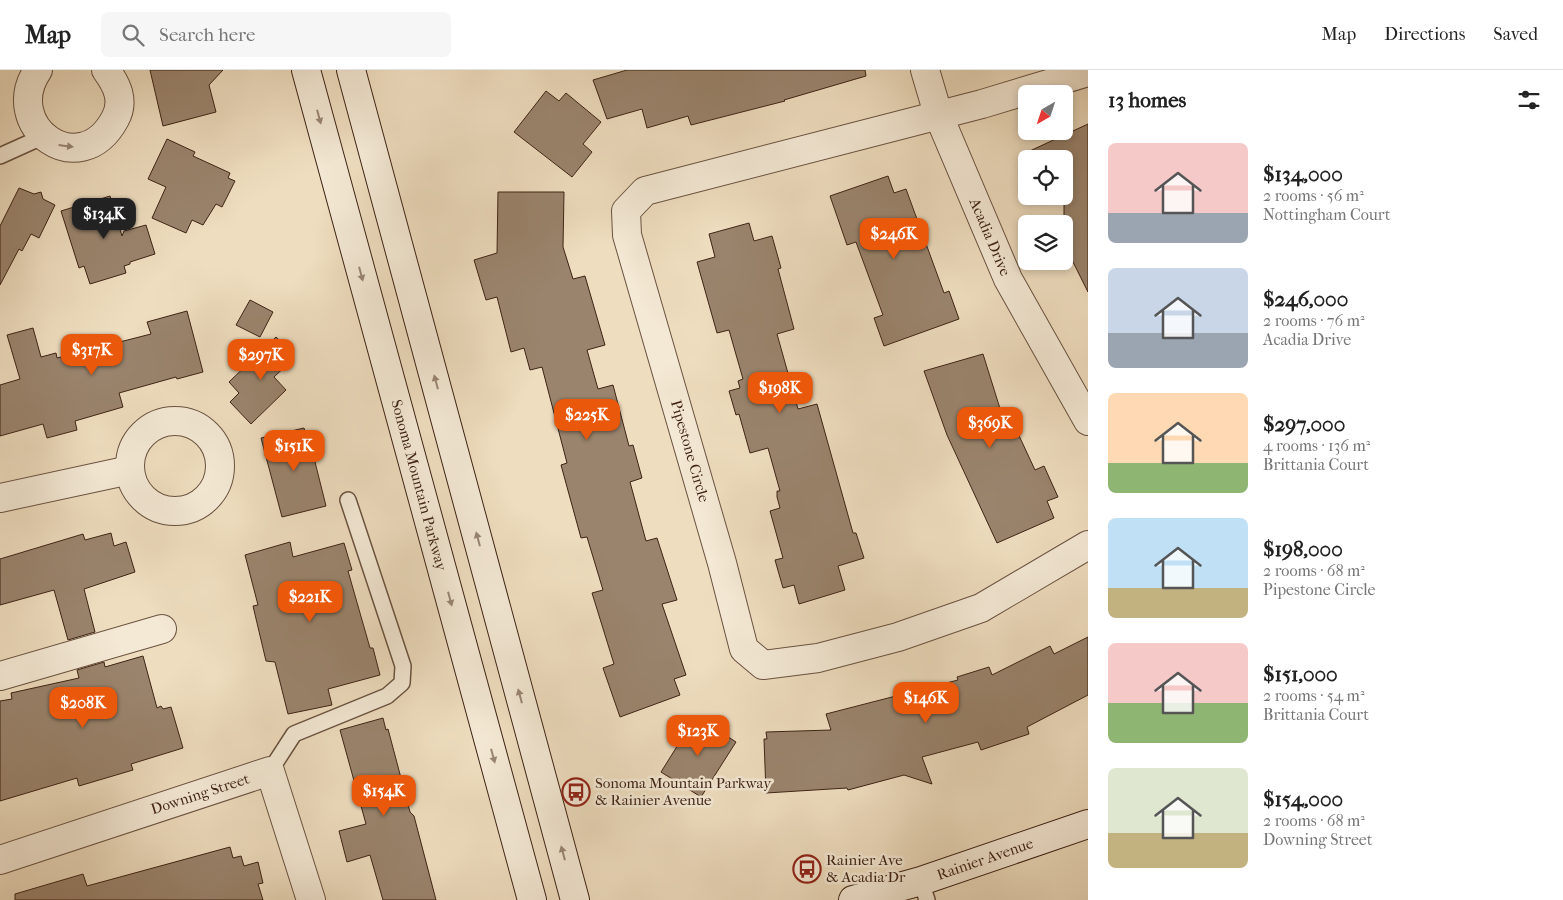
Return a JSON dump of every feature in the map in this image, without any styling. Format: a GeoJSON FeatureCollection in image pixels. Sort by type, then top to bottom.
{"type":"FeatureCollection","features":[{"type":"Feature","properties":{"kind":"street"},"geometry":{"type":"LineString","coordinates":[[38,70],[28,86],[26,97],[27,113],[32,124],[42,136],[57,145],[72,147],[87,146],[108,133],[118,114],[120,100],[116,84],[106,70]]}},
{"type":"Feature","properties":{"kind":"street","name":"Sonoma Mountain Parkway"},"geometry":{"type":"LineString","coordinates":[[306,70],[532,900]]}},
{"type":"Feature","properties":{"kind":"street"},"geometry":{"type":"LineString","coordinates":[[351,70],[575,900]]}},
{"type":"Feature","properties":{"kind":"street","name":"Acadia Drive"},"geometry":{"type":"LineString","coordinates":[[925,70],[938,114],[1008,279],[1088,421]]}},
{"type":"Feature","properties":{"kind":"street","name":"Pipestone Circle"},"geometry":{"type":"LineString","coordinates":[[1088,72],[982,104],[645,191],[626,211],[627,235],[722,563],[744,649],[763,665],[818,658],[898,637],[980,608],[1088,545]]}},
{"type":"Feature","properties":{"kind":"street"},"geometry":{"type":"LineString","coordinates":[[0,498],[130,470]]}},
{"type":"Feature","properties":{"kind":"street"},"geometry":{"type":"LineString","coordinates":[[0,676],[162,629]]}},
{"type":"Feature","properties":{"kind":"street"},"geometry":{"type":"LineString","coordinates":[[270,771],[311,900]]}},
{"type":"Feature","properties":{"kind":"street","name":"Downing Street"},"geometry":{"type":"LineString","coordinates":[[0,860],[270,771]]}},
{"type":"Feature","properties":{"kind":"street","name":"Rainier Avenue"},"geometry":{"type":"LineString","coordinates":[[854,900],[924,890],[1088,825]]}},
{"type":"Feature","properties":{"kind":"lane"},"geometry":{"type":"LineString","coordinates":[[0,156],[42,136]]}},
{"type":"Feature","properties":{"kind":"lane"},"geometry":{"type":"LineString","coordinates":[[270,771],[294,734],[387,696],[402,683],[403,666],[348,500]]}},
{"type":"Feature","properties":{"kind":"building"},"geometry":{"type":"Polygon","coordinates":[[[150,70],[223,70],[209,85],[216,112],[163,126],[150,70]]]}},
{"type":"Feature","properties":{"kind":"building"},"geometry":{"type":"Polygon","coordinates":[[[627,70],[865,70],[866,76],[785,101],[691,125],[688,116],[647,128],[642,109],[607,119],[593,80],[627,70]]]}},
{"type":"Feature","properties":{"kind":"building"},"geometry":{"type":"Polygon","coordinates":[[[546,91],[559,101],[566,93],[601,122],[583,144],[592,152],[572,177],[514,132],[546,91]]]}},
{"type":"Feature","properties":{"kind":"building"},"geometry":{"type":"Polygon","coordinates":[[[1088,124],[1088,292],[1073,262],[1073,215],[1064,215],[1064,205],[1073,205],[1073,150],[1032,150],[1054,140],[1073,140],[1073,131],[1088,124]]]}},
{"type":"Feature","properties":{"kind":"building"},"geometry":{"type":"Polygon","coordinates":[[[167,139],[195,152],[193,156],[230,173],[228,178],[235,181],[222,207],[216,204],[203,225],[192,220],[186,233],[152,218],[166,187],[148,179],[167,139]]]}},
{"type":"Feature","properties":{"kind":"building"},"geometry":{"type":"Polygon","coordinates":[[[888,176],[894,193],[906,189],[944,293],[949,291],[959,319],[884,346],[874,318],[883,315],[856,242],[847,245],[830,196],[888,176]]]}},
{"type":"Feature","properties":{"kind":"building"},"geometry":{"type":"Polygon","coordinates":[[[19,188],[34,194],[41,192],[43,199],[55,205],[39,238],[31,234],[22,251],[19,249],[0,285],[0,226],[19,188]]]}},
{"type":"Feature","properties":{"kind":"building"},"geometry":{"type":"Polygon","coordinates":[[[498,192],[564,192],[563,247],[573,279],[585,276],[605,345],[587,350],[598,389],[613,385],[629,446],[633,445],[642,478],[630,482],[646,541],[657,538],[677,600],[662,604],[686,675],[674,679],[680,695],[620,717],[603,668],[614,664],[592,593],[603,590],[587,537],[581,538],[561,465],[567,463],[542,367],[530,370],[524,348],[511,352],[497,297],[486,300],[474,260],[497,253],[498,192]]]}},
{"type":"Feature","properties":{"kind":"building"},"geometry":{"type":"Polygon","coordinates":[[[110,196],[122,236],[124,231],[146,225],[155,254],[130,262],[130,264],[124,266],[126,273],[90,284],[84,266],[79,268],[61,211],[110,196]]]}},
{"type":"Feature","properties":{"kind":"building"},"geometry":{"type":"Polygon","coordinates":[[[749,223],[754,241],[772,236],[781,268],[778,269],[794,329],[777,334],[798,409],[817,404],[853,533],[856,533],[864,558],[838,566],[845,590],[799,604],[794,585],[783,588],[775,560],[783,558],[770,511],[780,508],[777,491],[780,491],[768,448],[750,453],[739,414],[736,415],[729,391],[740,388],[738,381],[743,379],[729,330],[717,333],[697,262],[715,257],[709,234],[749,223]]]}},
{"type":"Feature","properties":{"kind":"building"},"geometry":{"type":"Polygon","coordinates":[[[250,300],[273,312],[260,337],[236,325],[250,300]]]}},
{"type":"Feature","properties":{"kind":"building"},"geometry":{"type":"Polygon","coordinates":[[[187,311],[203,372],[177,379],[176,377],[119,393],[123,407],[75,421],[77,430],[47,438],[43,424],[0,436],[0,385],[20,379],[7,335],[33,328],[41,357],[56,353],[57,358],[151,334],[147,322],[187,311]]]}},
{"type":"Feature","properties":{"kind":"building"},"geometry":{"type":"Polygon","coordinates":[[[276,337],[294,354],[288,360],[288,364],[274,377],[286,390],[251,424],[230,402],[239,393],[229,382],[276,337]]]}},
{"type":"Feature","properties":{"kind":"building"},"geometry":{"type":"Polygon","coordinates":[[[983,354],[1002,415],[1008,412],[1035,470],[1044,466],[1058,497],[1047,501],[1054,518],[997,543],[947,435],[924,371],[983,354]]]}},
{"type":"Feature","properties":{"kind":"building"},"geometry":{"type":"Polygon","coordinates":[[[304,428],[307,439],[309,438],[326,506],[282,517],[261,438],[304,428]]]}},
{"type":"Feature","properties":{"kind":"building"},"geometry":{"type":"Polygon","coordinates":[[[111,533],[114,546],[126,542],[135,572],[84,589],[95,632],[68,640],[54,590],[0,605],[0,559],[83,534],[85,540],[111,533]]]}},
{"type":"Feature","properties":{"kind":"building"},"geometry":{"type":"Polygon","coordinates":[[[290,542],[293,557],[344,543],[352,570],[348,571],[370,648],[373,648],[380,675],[328,689],[332,705],[288,714],[275,662],[266,661],[253,606],[258,605],[245,555],[290,542]]]}},
{"type":"Feature","properties":{"kind":"building"},"geometry":{"type":"Polygon","coordinates":[[[1088,637],[1088,695],[1027,727],[1029,734],[981,750],[978,742],[922,757],[932,784],[904,775],[848,790],[847,788],[766,793],[764,739],[767,739],[766,732],[831,730],[826,714],[958,680],[957,677],[989,667],[992,675],[1050,646],[1054,654],[1088,637]]]}},
{"type":"Feature","properties":{"kind":"building"},"geometry":{"type":"Polygon","coordinates":[[[143,656],[157,708],[161,706],[163,709],[171,707],[183,748],[131,764],[133,770],[79,786],[77,778],[0,801],[0,701],[12,699],[11,693],[79,678],[77,670],[104,662],[105,667],[143,656]]]}},
{"type":"Feature","properties":{"kind":"building"},"geometry":{"type":"Polygon","coordinates":[[[696,716],[736,742],[701,797],[661,772],[696,716]]]}},
{"type":"Feature","properties":{"kind":"building"},"geometry":{"type":"Polygon","coordinates":[[[383,718],[386,730],[388,729],[410,812],[414,816],[436,900],[383,900],[370,855],[347,862],[339,831],[366,824],[340,730],[383,718]]]}},
{"type":"Feature","properties":{"kind":"building"},"geometry":{"type":"Polygon","coordinates":[[[230,847],[233,858],[241,856],[244,866],[258,862],[263,883],[258,884],[263,900],[15,900],[15,894],[83,874],[87,886],[230,847]]]}},
{"type":"Feature","properties":{"kind":"place","name":"Sonoma Mountain Parkway & Rainier Avenue"},"geometry":{"type":"Point","coordinates":[576,792]}},
{"type":"Feature","properties":{"kind":"place","name":"Rainier Ave & Acadia Dr"},"geometry":{"type":"Point","coordinates":[807,869]}}]}
